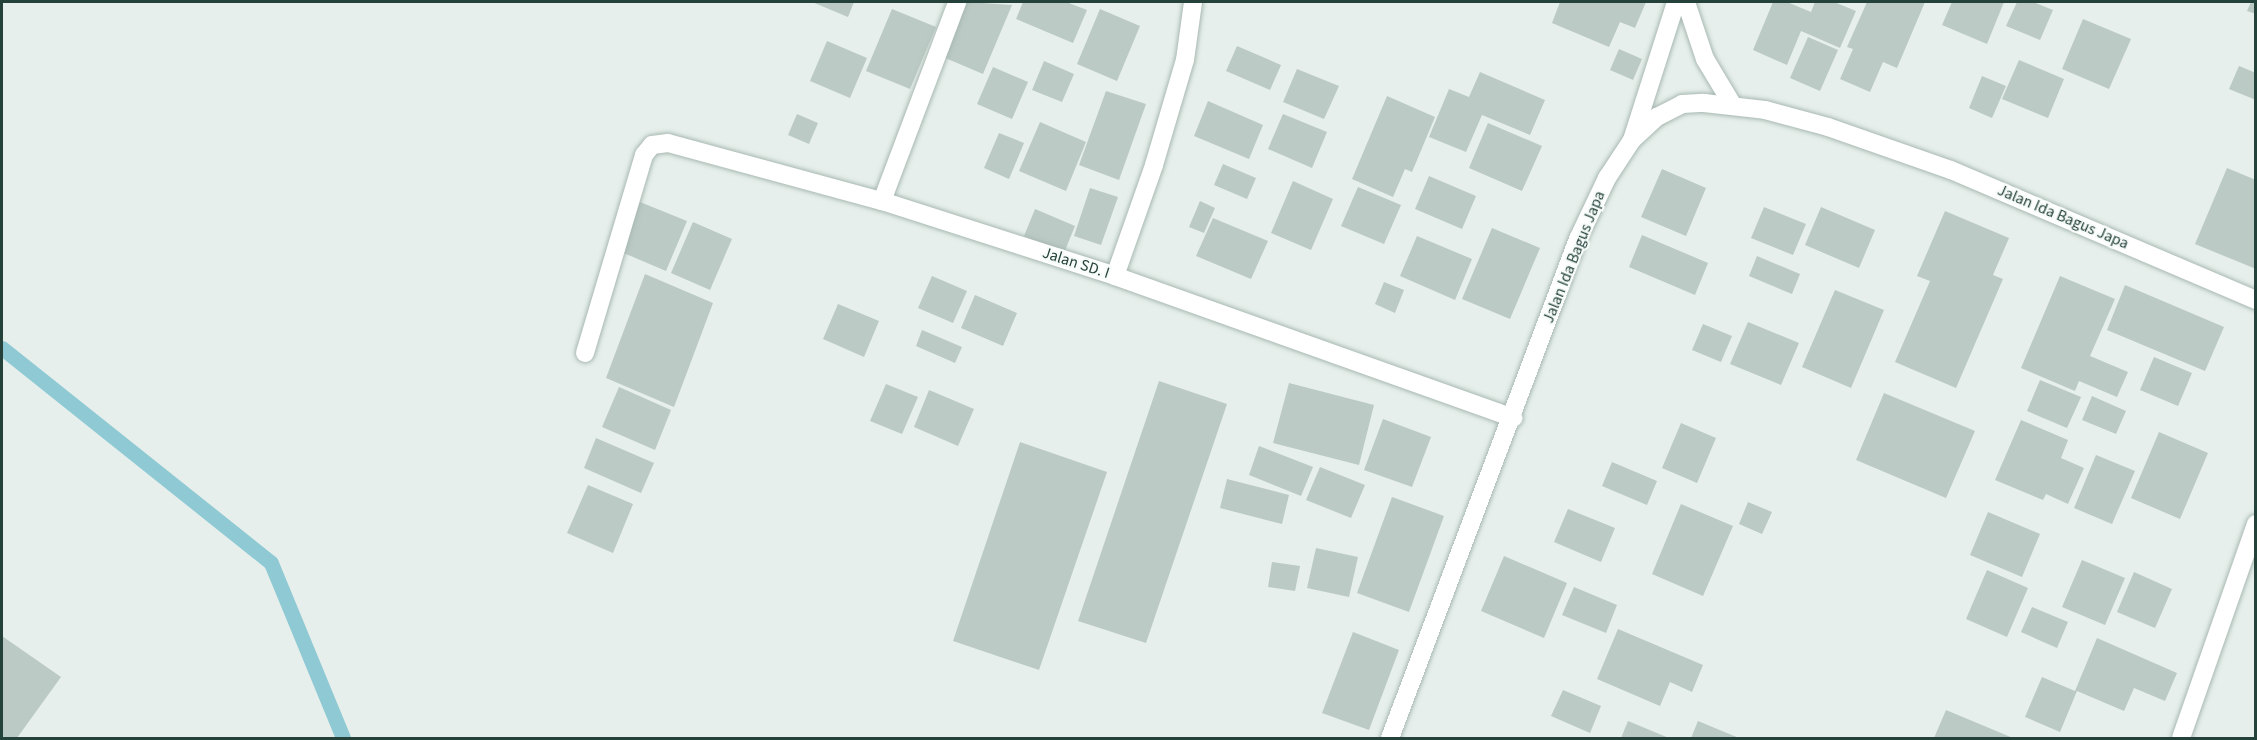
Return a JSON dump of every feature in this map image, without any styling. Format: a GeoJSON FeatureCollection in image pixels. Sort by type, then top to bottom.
{"type":"FeatureCollection","features":[{"type":"Feature","properties":{"kind":"street"},"geometry":{"type":"LineString","coordinates":[[882,201],[957,2]]}},
{"type":"Feature","properties":{"kind":"street"},"geometry":{"type":"LineString","coordinates":[[1115,276],[1154,165],[1185,60],[1193,2]]}},
{"type":"Feature","properties":{"kind":"street"},"geometry":{"type":"LineString","coordinates":[[1632,140],[1676,2]]}},
{"type":"Feature","properties":{"kind":"street"},"geometry":{"type":"LineString","coordinates":[[1686,2],[1705,59],[1732,105]]}},
{"type":"Feature","properties":{"kind":"street","name":"Jalan Ida Bagus Japa"},"geometry":{"type":"LineString","coordinates":[[1390,738],[1513,418],[1578,239],[1607,178],[1632,140],[1657,117],[1682,104],[1732,105],[1828,127],[1951,170],[2256,300]]}},
{"type":"Feature","properties":{"kind":"street","name":"Jalan SD. I"},"geometry":{"type":"LineString","coordinates":[[585,353],[641,164],[652,145],[668,143],[882,201],[1115,276],[1513,418]]}},
{"type":"Feature","properties":{"kind":"street"},"geometry":{"type":"LineString","coordinates":[[2181,738],[2256,524]]}},
{"type":"Feature","properties":{"kind":"building"},"geometry":{"type":"Polygon","coordinates":[[[812,2],[854,2],[848,17],[812,2]]]}},
{"type":"Feature","properties":{"kind":"building"},"geometry":{"type":"Polygon","coordinates":[[[967,2],[1012,5],[983,74],[943,57],[967,2]]]}},
{"type":"Feature","properties":{"kind":"building"},"geometry":{"type":"Polygon","coordinates":[[[1023,2],[1066,2],[1087,10],[1073,43],[1016,19],[1023,2]]]}},
{"type":"Feature","properties":{"kind":"building"},"geometry":{"type":"Polygon","coordinates":[[[1560,2],[1646,2],[1635,28],[1620,22],[1609,47],[1552,23],[1560,2]]]}},
{"type":"Feature","properties":{"kind":"building"},"geometry":{"type":"Polygon","coordinates":[[[1773,2],[1787,2],[1811,12],[1815,2],[1834,2],[1856,11],[1840,48],[1801,31],[1787,65],[1753,50],[1773,2]]]}},
{"type":"Feature","properties":{"kind":"building"},"geometry":{"type":"Polygon","coordinates":[[[1867,2],[1925,2],[1897,68],[1883,62],[1870,92],[1840,79],[1853,49],[1847,47],[1867,2]]]}},
{"type":"Feature","properties":{"kind":"building"},"geometry":{"type":"Polygon","coordinates":[[[1952,2],[2004,2],[1987,44],[1942,25],[1952,2]]]}},
{"type":"Feature","properties":{"kind":"building"},"geometry":{"type":"Polygon","coordinates":[[[2017,2],[2033,2],[2053,10],[2040,40],[2006,26],[2017,2]]]}},
{"type":"Feature","properties":{"kind":"building"},"geometry":{"type":"Polygon","coordinates":[[[2251,2],[2256,2],[2256,14],[2247,11],[2251,2]]]}},
{"type":"Feature","properties":{"kind":"building"},"geometry":{"type":"Polygon","coordinates":[[[892,9],[936,27],[910,89],[866,71],[892,9]]]}},
{"type":"Feature","properties":{"kind":"building"},"geometry":{"type":"Polygon","coordinates":[[[1100,9],[1140,26],[1117,81],[1077,64],[1100,9]]]}},
{"type":"Feature","properties":{"kind":"building"},"geometry":{"type":"Polygon","coordinates":[[[2083,19],[2131,39],[2109,89],[2062,69],[2083,19]]]}},
{"type":"Feature","properties":{"kind":"building"},"geometry":{"type":"Polygon","coordinates":[[[1808,37],[1838,50],[1820,91],[1790,78],[1808,37]]]}},
{"type":"Feature","properties":{"kind":"building"},"geometry":{"type":"Polygon","coordinates":[[[827,41],[867,58],[850,98],[810,81],[827,41]]]}},
{"type":"Feature","properties":{"kind":"building"},"geometry":{"type":"Polygon","coordinates":[[[1237,46],[1281,65],[1270,90],[1226,71],[1237,46]]]}},
{"type":"Feature","properties":{"kind":"building"},"geometry":{"type":"Polygon","coordinates":[[[1619,49],[1642,59],[1633,80],[1610,70],[1619,49]]]}},
{"type":"Feature","properties":{"kind":"building"},"geometry":{"type":"Polygon","coordinates":[[[2019,60],[2064,79],[2048,118],[2002,99],[2019,60]]]}},
{"type":"Feature","properties":{"kind":"building"},"geometry":{"type":"Polygon","coordinates":[[[1044,61],[1074,74],[1062,102],[1032,90],[1044,61]]]}},
{"type":"Feature","properties":{"kind":"building"},"geometry":{"type":"Polygon","coordinates":[[[2239,66],[2256,73],[2256,100],[2229,89],[2239,66]]]}},
{"type":"Feature","properties":{"kind":"building"},"geometry":{"type":"Polygon","coordinates":[[[993,67],[1028,82],[1012,119],[977,104],[993,67]]]}},
{"type":"Feature","properties":{"kind":"building"},"geometry":{"type":"Polygon","coordinates":[[[1297,69],[1339,86],[1324,119],[1283,102],[1297,69]]]}},
{"type":"Feature","properties":{"kind":"building"},"geometry":{"type":"Polygon","coordinates":[[[1480,72],[1545,100],[1530,135],[1482,115],[1466,152],[1429,137],[1449,89],[1469,97],[1480,72]]]}},
{"type":"Feature","properties":{"kind":"building"},"geometry":{"type":"Polygon","coordinates":[[[1982,76],[2006,86],[1992,118],[1969,108],[1982,76]]]}},
{"type":"Feature","properties":{"kind":"building"},"geometry":{"type":"Polygon","coordinates":[[[1106,91],[1146,104],[1119,180],[1079,165],[1106,91]]]}},
{"type":"Feature","properties":{"kind":"building"},"geometry":{"type":"Polygon","coordinates":[[[1387,96],[1435,117],[1412,172],[1405,169],[1393,197],[1352,179],[1387,96]]]}},
{"type":"Feature","properties":{"kind":"building"},"geometry":{"type":"Polygon","coordinates":[[[1208,101],[1263,125],[1249,159],[1194,136],[1208,101]]]}},
{"type":"Feature","properties":{"kind":"building"},"geometry":{"type":"Polygon","coordinates":[[[797,114],[818,123],[809,144],[788,135],[797,114]]]}},
{"type":"Feature","properties":{"kind":"building"},"geometry":{"type":"Polygon","coordinates":[[[1283,114],[1327,132],[1312,168],[1268,149],[1283,114]]]}},
{"type":"Feature","properties":{"kind":"building"},"geometry":{"type":"Polygon","coordinates":[[[1040,122],[1086,142],[1066,191],[1019,171],[1040,122]]]}},
{"type":"Feature","properties":{"kind":"building"},"geometry":{"type":"Polygon","coordinates":[[[1488,123],[1542,146],[1522,191],[1469,168],[1488,123]]]}},
{"type":"Feature","properties":{"kind":"building"},"geometry":{"type":"Polygon","coordinates":[[[999,133],[1024,143],[1009,179],[984,168],[999,133]]]}},
{"type":"Feature","properties":{"kind":"building"},"geometry":{"type":"Polygon","coordinates":[[[1223,164],[1256,178],[1247,199],[1214,185],[1223,164]]]}},
{"type":"Feature","properties":{"kind":"building"},"geometry":{"type":"Polygon","coordinates":[[[2227,168],[2256,180],[2256,269],[2195,244],[2227,168]]]}},
{"type":"Feature","properties":{"kind":"building"},"geometry":{"type":"Polygon","coordinates":[[[1662,169],[1706,188],[1686,236],[1641,217],[1662,169]]]}},
{"type":"Feature","properties":{"kind":"building"},"geometry":{"type":"Polygon","coordinates":[[[1429,176],[1476,196],[1462,229],[1415,209],[1429,176]]]}},
{"type":"Feature","properties":{"kind":"building"},"geometry":{"type":"Polygon","coordinates":[[[1293,181],[1333,199],[1311,250],[1271,233],[1293,181]]]}},
{"type":"Feature","properties":{"kind":"building"},"geometry":{"type":"Polygon","coordinates":[[[1358,187],[1401,205],[1384,244],[1341,226],[1358,187]]]}},
{"type":"Feature","properties":{"kind":"building"},"geometry":{"type":"Polygon","coordinates":[[[1090,188],[1118,197],[1101,245],[1074,236],[1090,188]]]}},
{"type":"Feature","properties":{"kind":"building"},"geometry":{"type":"Polygon","coordinates":[[[1200,201],[1215,208],[1204,233],[1189,227],[1200,201]]]}},
{"type":"Feature","properties":{"kind":"building"},"geometry":{"type":"Polygon","coordinates":[[[640,202],[687,221],[666,271],[619,251],[640,202]]]}},
{"type":"Feature","properties":{"kind":"building"},"geometry":{"type":"Polygon","coordinates":[[[1764,207],[1806,224],[1793,255],[1751,238],[1764,207]]]}},
{"type":"Feature","properties":{"kind":"building"},"geometry":{"type":"Polygon","coordinates":[[[1821,207],[1875,230],[1859,268],[1805,245],[1821,207]]]}},
{"type":"Feature","properties":{"kind":"building"},"geometry":{"type":"Polygon","coordinates":[[[1035,209],[1075,226],[1064,253],[1024,236],[1035,209]]]}},
{"type":"Feature","properties":{"kind":"building"},"geometry":{"type":"Polygon","coordinates":[[[1945,211],[2009,238],[1993,275],[2003,279],[1956,388],[1895,362],[1930,281],[1917,276],[1945,211]]]}},
{"type":"Feature","properties":{"kind":"building"},"geometry":{"type":"Polygon","coordinates":[[[1213,218],[1268,241],[1251,279],[1196,256],[1213,218]]]}},
{"type":"Feature","properties":{"kind":"building"},"geometry":{"type":"Polygon","coordinates":[[[693,222],[732,239],[710,290],[671,273],[693,222]]]}},
{"type":"Feature","properties":{"kind":"building"},"geometry":{"type":"Polygon","coordinates":[[[1492,228],[1540,248],[1510,319],[1462,299],[1492,228]]]}},
{"type":"Feature","properties":{"kind":"building"},"geometry":{"type":"Polygon","coordinates":[[[1642,235],[1708,263],[1695,295],[1629,267],[1642,235]]]}},
{"type":"Feature","properties":{"kind":"building"},"geometry":{"type":"Polygon","coordinates":[[[1417,236],[1472,259],[1455,300],[1400,276],[1417,236]]]}},
{"type":"Feature","properties":{"kind":"building"},"geometry":{"type":"Polygon","coordinates":[[[1757,256],[1800,274],[1792,294],[1749,276],[1757,256]]]}},
{"type":"Feature","properties":{"kind":"building"},"geometry":{"type":"Polygon","coordinates":[[[645,274],[713,303],[674,407],[606,378],[645,274]]]}},
{"type":"Feature","properties":{"kind":"building"},"geometry":{"type":"Polygon","coordinates":[[[932,276],[967,291],[953,323],[918,308],[932,276]]]}},
{"type":"Feature","properties":{"kind":"building"},"geometry":{"type":"Polygon","coordinates":[[[2060,276],[2115,299],[2090,356],[2128,372],[2117,397],[2079,381],[2075,391],[2021,368],[2060,276]]]}},
{"type":"Feature","properties":{"kind":"building"},"geometry":{"type":"Polygon","coordinates":[[[1384,282],[1404,290],[1395,313],[1375,304],[1384,282]]]}},
{"type":"Feature","properties":{"kind":"building"},"geometry":{"type":"Polygon","coordinates":[[[2125,285],[2224,327],[2205,371],[2107,330],[2125,285]]]}},
{"type":"Feature","properties":{"kind":"building"},"geometry":{"type":"Polygon","coordinates":[[[1835,290],[1884,310],[1851,388],[1802,367],[1835,290]]]}},
{"type":"Feature","properties":{"kind":"building"},"geometry":{"type":"Polygon","coordinates":[[[975,295],[1017,313],[1003,346],[961,328],[975,295]]]}},
{"type":"Feature","properties":{"kind":"building"},"geometry":{"type":"Polygon","coordinates":[[[838,304],[879,321],[864,357],[823,339],[838,304]]]}},
{"type":"Feature","properties":{"kind":"building"},"geometry":{"type":"Polygon","coordinates":[[[1748,322],[1799,343],[1781,385],[1730,364],[1748,322]]]}},
{"type":"Feature","properties":{"kind":"building"},"geometry":{"type":"Polygon","coordinates":[[[1703,324],[1732,336],[1721,362],[1692,350],[1703,324]]]}},
{"type":"Feature","properties":{"kind":"building"},"geometry":{"type":"Polygon","coordinates":[[[922,330],[962,347],[955,363],[916,346],[922,330]]]}},
{"type":"Feature","properties":{"kind":"building"},"geometry":{"type":"Polygon","coordinates":[[[2154,357],[2192,373],[2178,406],[2140,390],[2154,357]]]}},
{"type":"Feature","properties":{"kind":"building"},"geometry":{"type":"Polygon","coordinates":[[[2040,380],[2081,397],[2067,428],[2027,411],[2040,380]]]}},
{"type":"Feature","properties":{"kind":"building"},"geometry":{"type":"Polygon","coordinates":[[[1159,381],[1227,404],[1146,643],[1078,621],[1159,381]]]}},
{"type":"Feature","properties":{"kind":"building"},"geometry":{"type":"Polygon","coordinates":[[[1289,383],[1374,405],[1359,465],[1273,443],[1289,383]]]}},
{"type":"Feature","properties":{"kind":"building"},"geometry":{"type":"Polygon","coordinates":[[[886,384],[918,397],[902,434],[870,421],[886,384]]]}},
{"type":"Feature","properties":{"kind":"building"},"geometry":{"type":"Polygon","coordinates":[[[619,387],[671,410],[655,450],[602,427],[619,387]]]}},
{"type":"Feature","properties":{"kind":"building"},"geometry":{"type":"Polygon","coordinates":[[[929,390],[974,409],[958,446],[914,427],[929,390]]]}},
{"type":"Feature","properties":{"kind":"building"},"geometry":{"type":"Polygon","coordinates":[[[1884,393],[1975,431],[1946,498],[1856,460],[1884,393]]]}},
{"type":"Feature","properties":{"kind":"building"},"geometry":{"type":"Polygon","coordinates":[[[2092,396],[2126,411],[2116,434],[2082,420],[2092,396]]]}},
{"type":"Feature","properties":{"kind":"building"},"geometry":{"type":"Polygon","coordinates":[[[1383,419],[1431,437],[1412,487],[1364,470],[1383,419]]]}},
{"type":"Feature","properties":{"kind":"building"},"geometry":{"type":"Polygon","coordinates":[[[2021,420],[2068,440],[2061,458],[2084,468],[2068,504],[2046,494],[2043,500],[1995,480],[2021,420]]]}},
{"type":"Feature","properties":{"kind":"building"},"geometry":{"type":"Polygon","coordinates":[[[1681,423],[1716,438],[1697,483],[1662,468],[1681,423]]]}},
{"type":"Feature","properties":{"kind":"building"},"geometry":{"type":"Polygon","coordinates":[[[2159,432],[2208,453],[2180,519],[2131,498],[2159,432]]]}},
{"type":"Feature","properties":{"kind":"building"},"geometry":{"type":"Polygon","coordinates":[[[596,438],[654,463],[641,493],[584,468],[596,438]]]}},
{"type":"Feature","properties":{"kind":"building"},"geometry":{"type":"Polygon","coordinates":[[[1020,442],[1107,472],[1039,670],[953,641],[1020,442]]]}},
{"type":"Feature","properties":{"kind":"building"},"geometry":{"type":"Polygon","coordinates":[[[1259,446],[1313,467],[1301,496],[1249,475],[1259,446]]]}},
{"type":"Feature","properties":{"kind":"building"},"geometry":{"type":"Polygon","coordinates":[[[2096,455],[2135,471],[2112,524],[2074,508],[2096,455]]]}},
{"type":"Feature","properties":{"kind":"building"},"geometry":{"type":"Polygon","coordinates":[[[1612,462],[1657,481],[1647,505],[1602,486],[1612,462]]]}},
{"type":"Feature","properties":{"kind":"building"},"geometry":{"type":"Polygon","coordinates":[[[1320,467],[1365,485],[1351,518],[1306,500],[1320,467]]]}},
{"type":"Feature","properties":{"kind":"building"},"geometry":{"type":"Polygon","coordinates":[[[1227,479],[1289,495],[1282,524],[1220,508],[1227,479]]]}},
{"type":"Feature","properties":{"kind":"building"},"geometry":{"type":"Polygon","coordinates":[[[588,485],[633,504],[613,553],[567,533],[588,485]]]}},
{"type":"Feature","properties":{"kind":"building"},"geometry":{"type":"Polygon","coordinates":[[[1392,497],[1444,516],[1409,612],[1357,593],[1392,497]]]}},
{"type":"Feature","properties":{"kind":"building"},"geometry":{"type":"Polygon","coordinates":[[[1748,502],[1772,512],[1762,534],[1739,524],[1748,502]]]}},
{"type":"Feature","properties":{"kind":"building"},"geometry":{"type":"Polygon","coordinates":[[[1681,504],[1733,526],[1703,596],[1652,574],[1681,504]]]}},
{"type":"Feature","properties":{"kind":"building"},"geometry":{"type":"Polygon","coordinates":[[[1568,509],[1615,528],[1601,562],[1554,542],[1568,509]]]}},
{"type":"Feature","properties":{"kind":"building"},"geometry":{"type":"Polygon","coordinates":[[[1988,512],[2040,534],[2022,577],[1970,555],[1988,512]]]}},
{"type":"Feature","properties":{"kind":"building"},"geometry":{"type":"Polygon","coordinates":[[[1316,548],[1358,557],[1349,597],[1307,588],[1316,548]]]}},
{"type":"Feature","properties":{"kind":"building"},"geometry":{"type":"Polygon","coordinates":[[[1504,556],[1567,583],[1544,638],[1481,611],[1504,556]]]}},
{"type":"Feature","properties":{"kind":"building"},"geometry":{"type":"Polygon","coordinates":[[[2082,560],[2125,578],[2105,625],[2062,607],[2082,560]]]}},
{"type":"Feature","properties":{"kind":"building"},"geometry":{"type":"Polygon","coordinates":[[[1272,562],[1300,566],[1295,591],[1268,587],[1272,562]]]}},
{"type":"Feature","properties":{"kind":"building"},"geometry":{"type":"Polygon","coordinates":[[[1987,570],[2028,588],[2007,637],[1966,619],[1987,570]]]}},
{"type":"Feature","properties":{"kind":"building"},"geometry":{"type":"Polygon","coordinates":[[[2134,572],[2172,589],[2155,628],[2117,612],[2134,572]]]}},
{"type":"Feature","properties":{"kind":"building"},"geometry":{"type":"Polygon","coordinates":[[[1574,587],[1617,605],[1606,633],[1562,615],[1574,587]]]}},
{"type":"Feature","properties":{"kind":"building"},"geometry":{"type":"Polygon","coordinates":[[[2032,607],[2068,622],[2057,648],[2021,632],[2032,607]]]}},
{"type":"Feature","properties":{"kind":"building"},"geometry":{"type":"Polygon","coordinates":[[[1618,629],[1703,665],[1692,692],[1670,682],[1660,706],[1597,679],[1618,629]]]}},
{"type":"Feature","properties":{"kind":"building"},"geometry":{"type":"Polygon","coordinates":[[[1353,632],[1399,650],[1369,730],[1322,713],[1353,632]]]}},
{"type":"Feature","properties":{"kind":"building"},"geometry":{"type":"Polygon","coordinates":[[[2,636],[61,677],[17,738],[2,738],[2,636]]]}},
{"type":"Feature","properties":{"kind":"building"},"geometry":{"type":"Polygon","coordinates":[[[2097,638],[2177,673],[2165,701],[2134,688],[2124,711],[2077,691],[2060,732],[2025,717],[2042,677],[2075,691],[2097,638]]]}},
{"type":"Feature","properties":{"kind":"building"},"geometry":{"type":"Polygon","coordinates":[[[1563,690],[1601,706],[1590,733],[1551,716],[1563,690]]]}},
{"type":"Feature","properties":{"kind":"building"},"geometry":{"type":"Polygon","coordinates":[[[1946,710],[2013,738],[1934,738],[1946,710]]]}},
{"type":"Feature","properties":{"kind":"building"},"geometry":{"type":"Polygon","coordinates":[[[1628,721],[1669,738],[1621,738],[1628,721]]]}},
{"type":"Feature","properties":{"kind":"building"},"geometry":{"type":"Polygon","coordinates":[[[1698,721],[1739,738],[1691,738],[1698,721]]]}},
{"type":"Feature","properties":{"kind":"waterway"},"geometry":{"type":"LineString","coordinates":[[2,348],[271,563],[343,738]]}}]}
